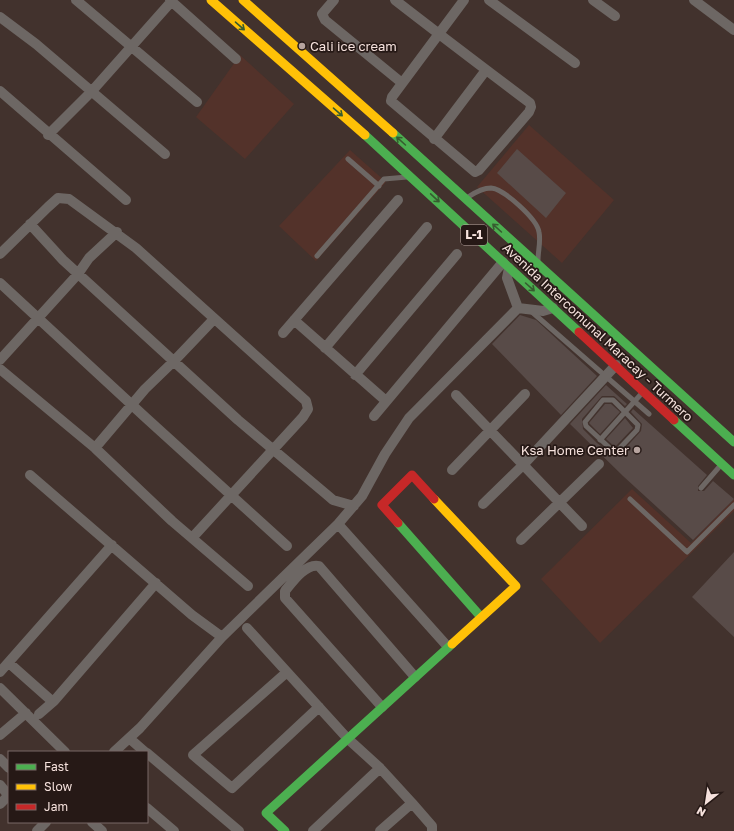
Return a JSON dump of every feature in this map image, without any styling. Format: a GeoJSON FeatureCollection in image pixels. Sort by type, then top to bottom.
{"type":"FeatureCollection","features":[{"type":"Feature","properties":{"kind":"main road","name":"Avenida Intercomunal Maracay - Turmero"},"geometry":{"type":"LineString","coordinates":[[211,0],[411,176],[734,475]]}},
{"type":"Feature","properties":{"kind":"main road","name":"Avenida Intercomunal Maracay - Turmero"},"geometry":{"type":"LineString","coordinates":[[243,0],[311,59],[466,201],[734,442]]}},
{"type":"Feature","properties":{"kind":"main road"},"geometry":{"type":"LineString","coordinates":[[285,831],[266,813],[516,586],[412,475],[382,505],[481,617]]}},
{"type":"Feature","properties":{"kind":"street"},"geometry":{"type":"LineString","coordinates":[[76,0],[197,102]]}},
{"type":"Feature","properties":{"kind":"street"},"geometry":{"type":"LineString","coordinates":[[334,0],[322,14],[325,20],[402,83]]}},
{"type":"Feature","properties":{"kind":"street"},"geometry":{"type":"LineString","coordinates":[[395,0],[439,34],[486,70],[530,103],[529,112],[479,170],[475,172],[434,139],[391,101],[402,83],[439,34],[464,0]]}},
{"type":"Feature","properties":{"kind":"street"},"geometry":{"type":"LineString","coordinates":[[489,0],[575,63]]}},
{"type":"Feature","properties":{"kind":"street"},"geometry":{"type":"LineString","coordinates":[[593,0],[614,16]]}},
{"type":"Feature","properties":{"kind":"street"},"geometry":{"type":"LineString","coordinates":[[694,0],[734,30]]}},
{"type":"Feature","properties":{"kind":"street"},"geometry":{"type":"LineString","coordinates":[[48,135],[92,91],[170,1],[236,59]]}},
{"type":"Feature","properties":{"kind":"street"},"geometry":{"type":"LineString","coordinates":[[0,17],[92,91],[165,154]]}},
{"type":"Feature","properties":{"kind":"street"},"geometry":{"type":"LineString","coordinates":[[434,139],[486,70]]}},
{"type":"Feature","properties":{"kind":"street"},"geometry":{"type":"LineString","coordinates":[[0,91],[48,135],[126,200]]}},
{"type":"Feature","properties":{"kind":"street"},"geometry":{"type":"LineString","coordinates":[[0,254],[58,198],[64,197],[77,203],[94,218],[117,232],[307,404],[307,412],[274,450],[192,538]]}},
{"type":"Feature","properties":{"kind":"street"},"geometry":{"type":"LineString","coordinates":[[283,333],[398,200]]}},
{"type":"Feature","properties":{"kind":"street"},"geometry":{"type":"LineString","coordinates":[[30,224],[78,274],[274,450],[333,500],[354,506]]}},
{"type":"Feature","properties":{"kind":"street"},"geometry":{"type":"LineString","coordinates":[[325,348],[427,227]]}},
{"type":"Feature","properties":{"kind":"street"},"geometry":{"type":"LineString","coordinates":[[0,360],[38,320],[61,291],[78,274],[89,258],[117,232]]}},
{"type":"Feature","properties":{"kind":"street"},"geometry":{"type":"LineString","coordinates":[[355,374],[457,254]]}},
{"type":"Feature","properties":{"kind":"street"},"geometry":{"type":"LineString","coordinates":[[506,265],[507,278],[518,308]]}},
{"type":"Feature","properties":{"kind":"street"},"geometry":{"type":"LineString","coordinates":[[374,416],[506,265]]}},
{"type":"Feature","properties":{"kind":"street"},"geometry":{"type":"LineString","coordinates":[[0,283],[38,320],[287,546]]}},
{"type":"Feature","properties":{"kind":"street"},"geometry":{"type":"LineString","coordinates":[[518,308],[532,311],[543,311],[553,308]]}},
{"type":"Feature","properties":{"kind":"street"},"geometry":{"type":"LineString","coordinates":[[115,751],[129,738],[222,637],[338,524],[362,496],[385,454],[409,418],[518,308]]}},
{"type":"Feature","properties":{"kind":"street"},"geometry":{"type":"LineString","coordinates":[[95,448],[155,379],[214,319]]}},
{"type":"Feature","properties":{"kind":"street"},"geometry":{"type":"LineString","coordinates":[[294,320],[386,401]]}},
{"type":"Feature","properties":{"kind":"street"},"geometry":{"type":"LineString","coordinates":[[483,504],[523,465],[616,365]]}},
{"type":"Feature","properties":{"kind":"street"},"geometry":{"type":"LineString","coordinates":[[0,369],[95,448],[192,538],[248,586]]}},
{"type":"Feature","properties":{"kind":"street"},"geometry":{"type":"LineString","coordinates":[[452,470],[525,394]]}},
{"type":"Feature","properties":{"kind":"street"},"geometry":{"type":"LineString","coordinates":[[456,395],[582,526]]}},
{"type":"Feature","properties":{"kind":"street"},"geometry":{"type":"LineString","coordinates":[[521,540],[599,464]]}},
{"type":"Feature","properties":{"kind":"street"},"geometry":{"type":"LineString","coordinates":[[30,475],[192,614],[222,637]]}},
{"type":"Feature","properties":{"kind":"street"},"geometry":{"type":"LineString","coordinates":[[338,524],[448,647]]}},
{"type":"Feature","properties":{"kind":"street"},"geometry":{"type":"LineString","coordinates":[[0,672],[112,545]]}},
{"type":"Feature","properties":{"kind":"street"},"geometry":{"type":"LineString","coordinates":[[382,707],[286,598],[285,591],[305,570],[312,566],[319,566],[415,677]]}},
{"type":"Feature","properties":{"kind":"street"},"geometry":{"type":"LineString","coordinates":[[39,714],[53,702],[156,583]]}},
{"type":"Feature","properties":{"kind":"street"},"geometry":{"type":"LineString","coordinates":[[247,628],[347,738],[380,768],[412,803],[432,826],[432,831]]}},
{"type":"Feature","properties":{"kind":"street"},"geometry":{"type":"LineString","coordinates":[[9,663],[53,702]]}},
{"type":"Feature","properties":{"kind":"street"},"geometry":{"type":"LineString","coordinates":[[287,672],[193,755],[232,788],[319,707]]}},
{"type":"Feature","properties":{"kind":"street"},"geometry":{"type":"LineString","coordinates":[[0,688],[62,751]]}},
{"type":"Feature","properties":{"kind":"street"},"geometry":{"type":"LineString","coordinates":[[0,735],[26,713]]}},
{"type":"Feature","properties":{"kind":"street"},"geometry":{"type":"LineString","coordinates":[[129,738],[145,751]]}},
{"type":"Feature","properties":{"kind":"street"},"geometry":{"type":"LineString","coordinates":[[148,754],[239,831]]}},
{"type":"Feature","properties":{"kind":"street"},"geometry":{"type":"LineString","coordinates":[[0,759],[8,767]]}},
{"type":"Feature","properties":{"kind":"street"},"geometry":{"type":"LineString","coordinates":[[313,831],[380,768]]}},
{"type":"Feature","properties":{"kind":"street"},"geometry":{"type":"LineString","coordinates":[[0,786],[8,794]]}},
{"type":"Feature","properties":{"kind":"street"},"geometry":{"type":"LineString","coordinates":[[0,804],[8,796]]}},
{"type":"Feature","properties":{"kind":"street"},"geometry":{"type":"LineString","coordinates":[[380,831],[412,803]]}},
{"type":"Feature","properties":{"kind":"street"},"geometry":{"type":"LineString","coordinates":[[148,809],[174,831]]}},
{"type":"Feature","properties":{"kind":"street"},"geometry":{"type":"LineString","coordinates":[[93,823],[102,831]]}},
{"type":"Feature","properties":{"kind":"lane"},"geometry":{"type":"LineString","coordinates":[[348,159],[378,186]]}},
{"type":"Feature","properties":{"kind":"lane"},"geometry":{"type":"LineString","coordinates":[[317,256],[384,179],[411,176]]}},
{"type":"Feature","properties":{"kind":"lane"},"geometry":{"type":"LineString","coordinates":[[466,201],[469,196],[485,188],[492,188],[502,192],[532,218],[539,231],[538,258],[540,266]]}},
{"type":"Feature","properties":{"kind":"lane"},"geometry":{"type":"LineString","coordinates":[[532,311],[548,323],[594,366],[650,414]]}},
{"type":"Feature","properties":{"kind":"lane"},"geometry":{"type":"LineString","coordinates":[[600,440],[643,392]]}},
{"type":"Feature","properties":{"kind":"lane"},"geometry":{"type":"LineString","coordinates":[[604,400],[613,400],[638,425],[637,430],[617,450],[613,451],[600,440],[586,426],[585,422],[604,400]]}},
{"type":"Feature","properties":{"kind":"lane"},"geometry":{"type":"LineString","coordinates":[[702,488],[722,464]]}},
{"type":"Feature","properties":{"kind":"lane"},"geometry":{"type":"LineString","coordinates":[[630,499],[687,552],[734,505]]}},
{"type":"Feature","properties":{"kind":"shaded area"},"geometry":{"type":"Polygon","coordinates":[[[240,55],[294,104],[245,159],[196,117],[240,55]]]}},
{"type":"Feature","properties":{"kind":"shaded area"},"geometry":{"type":"Polygon","coordinates":[[[529,125],[614,200],[562,263],[477,187],[529,125]]]}},
{"type":"Feature","properties":{"kind":"shaded area"},"geometry":{"type":"Polygon","coordinates":[[[350,150],[386,182],[316,261],[279,226],[350,150]]]}},
{"type":"Feature","properties":{"kind":"shaded area"},"geometry":{"type":"Polygon","coordinates":[[[632,489],[691,543],[734,499],[734,511],[600,643],[541,579],[632,489]]]}},
{"type":"Feature","properties":{"kind":"building"},"geometry":{"type":"Polygon","coordinates":[[[517,149],[566,193],[546,218],[497,173],[517,149]]]}},
{"type":"Feature","properties":{"kind":"building"},"geometry":{"type":"Polygon","coordinates":[[[520,315],[536,320],[597,376],[561,415],[492,344],[520,315]]]}},
{"type":"Feature","properties":{"kind":"building"},"geometry":{"type":"Polygon","coordinates":[[[606,385],[627,404],[625,406],[614,396],[602,396],[582,419],[583,429],[597,443],[611,454],[620,454],[641,431],[642,424],[631,412],[633,409],[707,475],[698,486],[698,491],[704,491],[713,481],[734,499],[693,540],[623,476],[570,424],[606,385]]]}},
{"type":"Feature","properties":{"kind":"building"},"geometry":{"type":"Polygon","coordinates":[[[605,404],[611,404],[620,412],[600,434],[589,423],[605,404]]]}},
{"type":"Feature","properties":{"kind":"building"},"geometry":{"type":"Polygon","coordinates":[[[625,418],[633,428],[615,447],[606,439],[625,418]]]}},
{"type":"Feature","properties":{"kind":"building"},"geometry":{"type":"Polygon","coordinates":[[[734,552],[734,637],[692,597],[734,552]]]}},
{"type":"Feature","properties":{"kind":"traffic: fast"},"geometry":{"type":"LineString","coordinates":[[393,133],[734,442]]}},
{"type":"Feature","properties":{"kind":"traffic: fast"},"geometry":{"type":"LineString","coordinates":[[365,135],[579,332]]}},
{"type":"Feature","properties":{"kind":"traffic: fast"},"geometry":{"type":"LineString","coordinates":[[674,420],[734,475]]}},
{"type":"Feature","properties":{"kind":"traffic: fast"},"geometry":{"type":"LineString","coordinates":[[398,523],[481,617]]}},
{"type":"Feature","properties":{"kind":"traffic: fast"},"geometry":{"type":"LineString","coordinates":[[285,831],[266,813],[452,644]]}},
{"type":"Feature","properties":{"kind":"traffic: slow"},"geometry":{"type":"LineString","coordinates":[[211,0],[365,135]]}},
{"type":"Feature","properties":{"kind":"traffic: slow"},"geometry":{"type":"LineString","coordinates":[[243,0],[393,133]]}},
{"type":"Feature","properties":{"kind":"traffic: slow"},"geometry":{"type":"LineString","coordinates":[[434,499],[516,586],[452,644]]}},
{"type":"Feature","properties":{"kind":"traffic: jam"},"geometry":{"type":"LineString","coordinates":[[579,332],[674,420]]}},
{"type":"Feature","properties":{"kind":"traffic: jam"},"geometry":{"type":"LineString","coordinates":[[398,523],[382,505],[412,475],[434,499]]}},
{"type":"Feature","properties":{"kind":"place","name":"Cali ice cream"},"geometry":{"type":"Point","coordinates":[302,46]}},
{"type":"Feature","properties":{"kind":"place","name":"Ksa Home Center"},"geometry":{"type":"Point","coordinates":[637,450]}}]}
